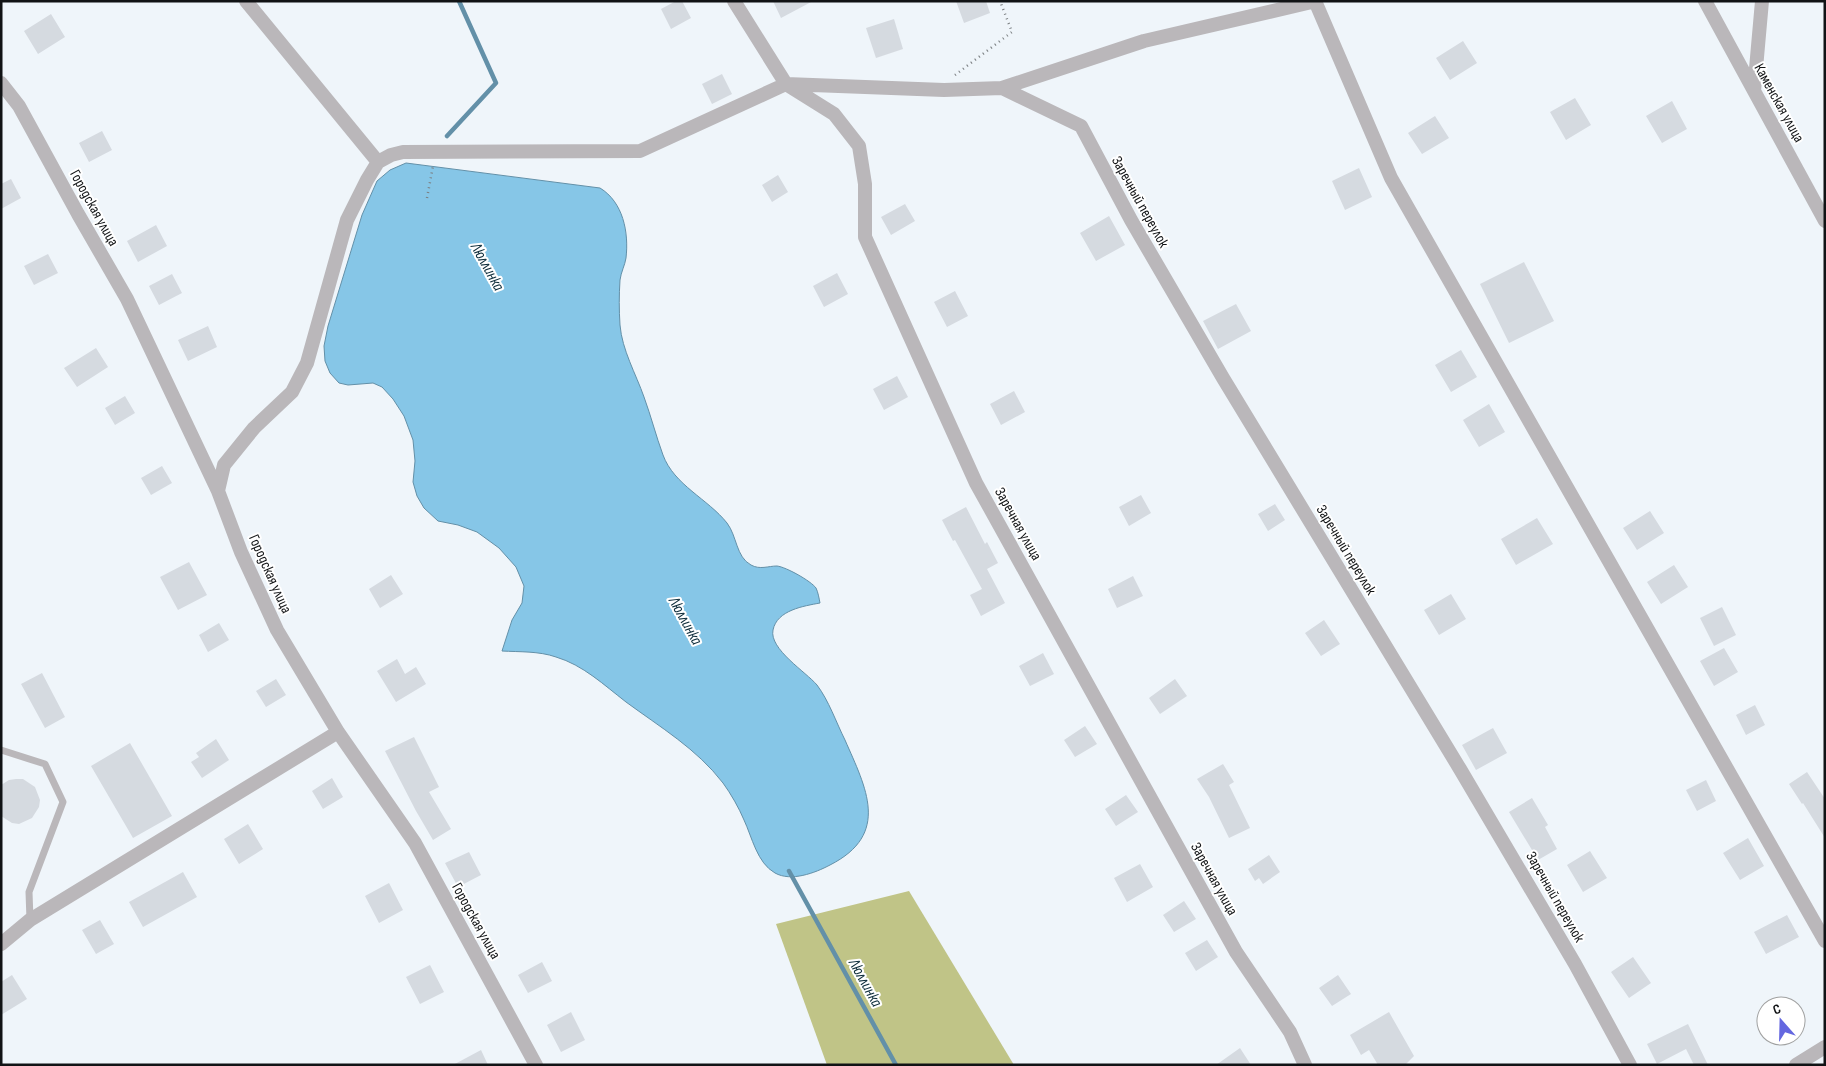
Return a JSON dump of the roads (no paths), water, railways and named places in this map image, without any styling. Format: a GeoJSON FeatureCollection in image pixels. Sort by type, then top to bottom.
{"type":"FeatureCollection","features":[{"type":"Feature","properties":{"kind":"street"},"geometry":{"type":"LineString","coordinates":[[246,1],[378,162]]}},
{"type":"Feature","properties":{"kind":"street","name":"Заречная улица"},"geometry":{"type":"LineString","coordinates":[[734,1],[786,84],[834,114],[859,146],[864,184],[865,237],[976,483],[1236,952],[1290,1032],[1306,1065]]}},
{"type":"Feature","properties":{"kind":"street","name":"Каменская улица"},"geometry":{"type":"LineString","coordinates":[[1705,1],[1825,221]]}},
{"type":"Feature","properties":{"kind":"street"},"geometry":{"type":"LineString","coordinates":[[1754,91],[1762,1]]}},
{"type":"Feature","properties":{"kind":"street"},"geometry":{"type":"LineString","coordinates":[[218,491],[224,465],[254,428],[292,392],[307,363],[347,220],[378,162],[391,155],[403,152],[640,151],[786,84],[936,90],[1002,88],[1144,41],[1315,2],[1391,178],[1825,941]]}},
{"type":"Feature","properties":{"kind":"street","name":"Городская улица"},"geometry":{"type":"LineString","coordinates":[[1,82],[19,106],[127,299],[218,491],[241,552],[277,630],[338,732],[415,844],[536,1065]]}},
{"type":"Feature","properties":{"kind":"street","name":"Заречный переулок"},"geometry":{"type":"LineString","coordinates":[[1002,88],[1080,126],[1131,220],[1213,362],[1460,769],[1575,964],[1630,1065]]}},
{"type":"Feature","properties":{"kind":"street"},"geometry":{"type":"LineString","coordinates":[[1,944],[30,920],[338,732]]}},
{"type":"Feature","properties":{"kind":"street"},"geometry":{"type":"LineString","coordinates":[[1796,1065],[1825,1047]]}},
{"type":"Feature","properties":{"kind":"lane"},"geometry":{"type":"LineString","coordinates":[[1,750],[45,764],[63,802],[29,892],[30,920]]}},
{"type":"Feature","properties":{"kind":"water"},"geometry":{"type":"Polygon","coordinates":[[[406,163],[600,188],[608,194],[619,209],[623,218],[627,248],[620,286],[619,314],[621,334],[626,353],[644,397],[660,448],[668,466],[683,483],[711,506],[727,523],[739,552],[746,561],[758,567],[777,566],[786,569],[809,582],[817,591],[820,603],[785,613],[776,623],[773,637],[789,660],[812,680],[821,691],[853,758],[866,792],[867,824],[861,839],[849,853],[830,865],[795,877],[781,876],[775,873],[769,869],[759,856],[740,811],[726,787],[713,771],[690,749],[593,676],[575,665],[543,654],[502,651],[512,620],[522,603],[524,586],[516,567],[499,548],[477,532],[458,525],[438,521],[424,508],[417,496],[413,482],[415,461],[413,440],[404,416],[393,399],[382,387],[373,383],[348,385],[339,383],[330,373],[325,361],[324,346],[328,326],[362,215],[377,181],[390,170],[406,163]]]}},
{"type":"Feature","properties":{"kind":"waterway","name":"Люллинка"},"geometry":{"type":"LineString","coordinates":[[447,136],[496,83],[459,1]]}},
{"type":"Feature","properties":{"kind":"waterway","name":"Люллинка"},"geometry":{"type":"LineString","coordinates":[[789,871],[896,1065]]}}]}
